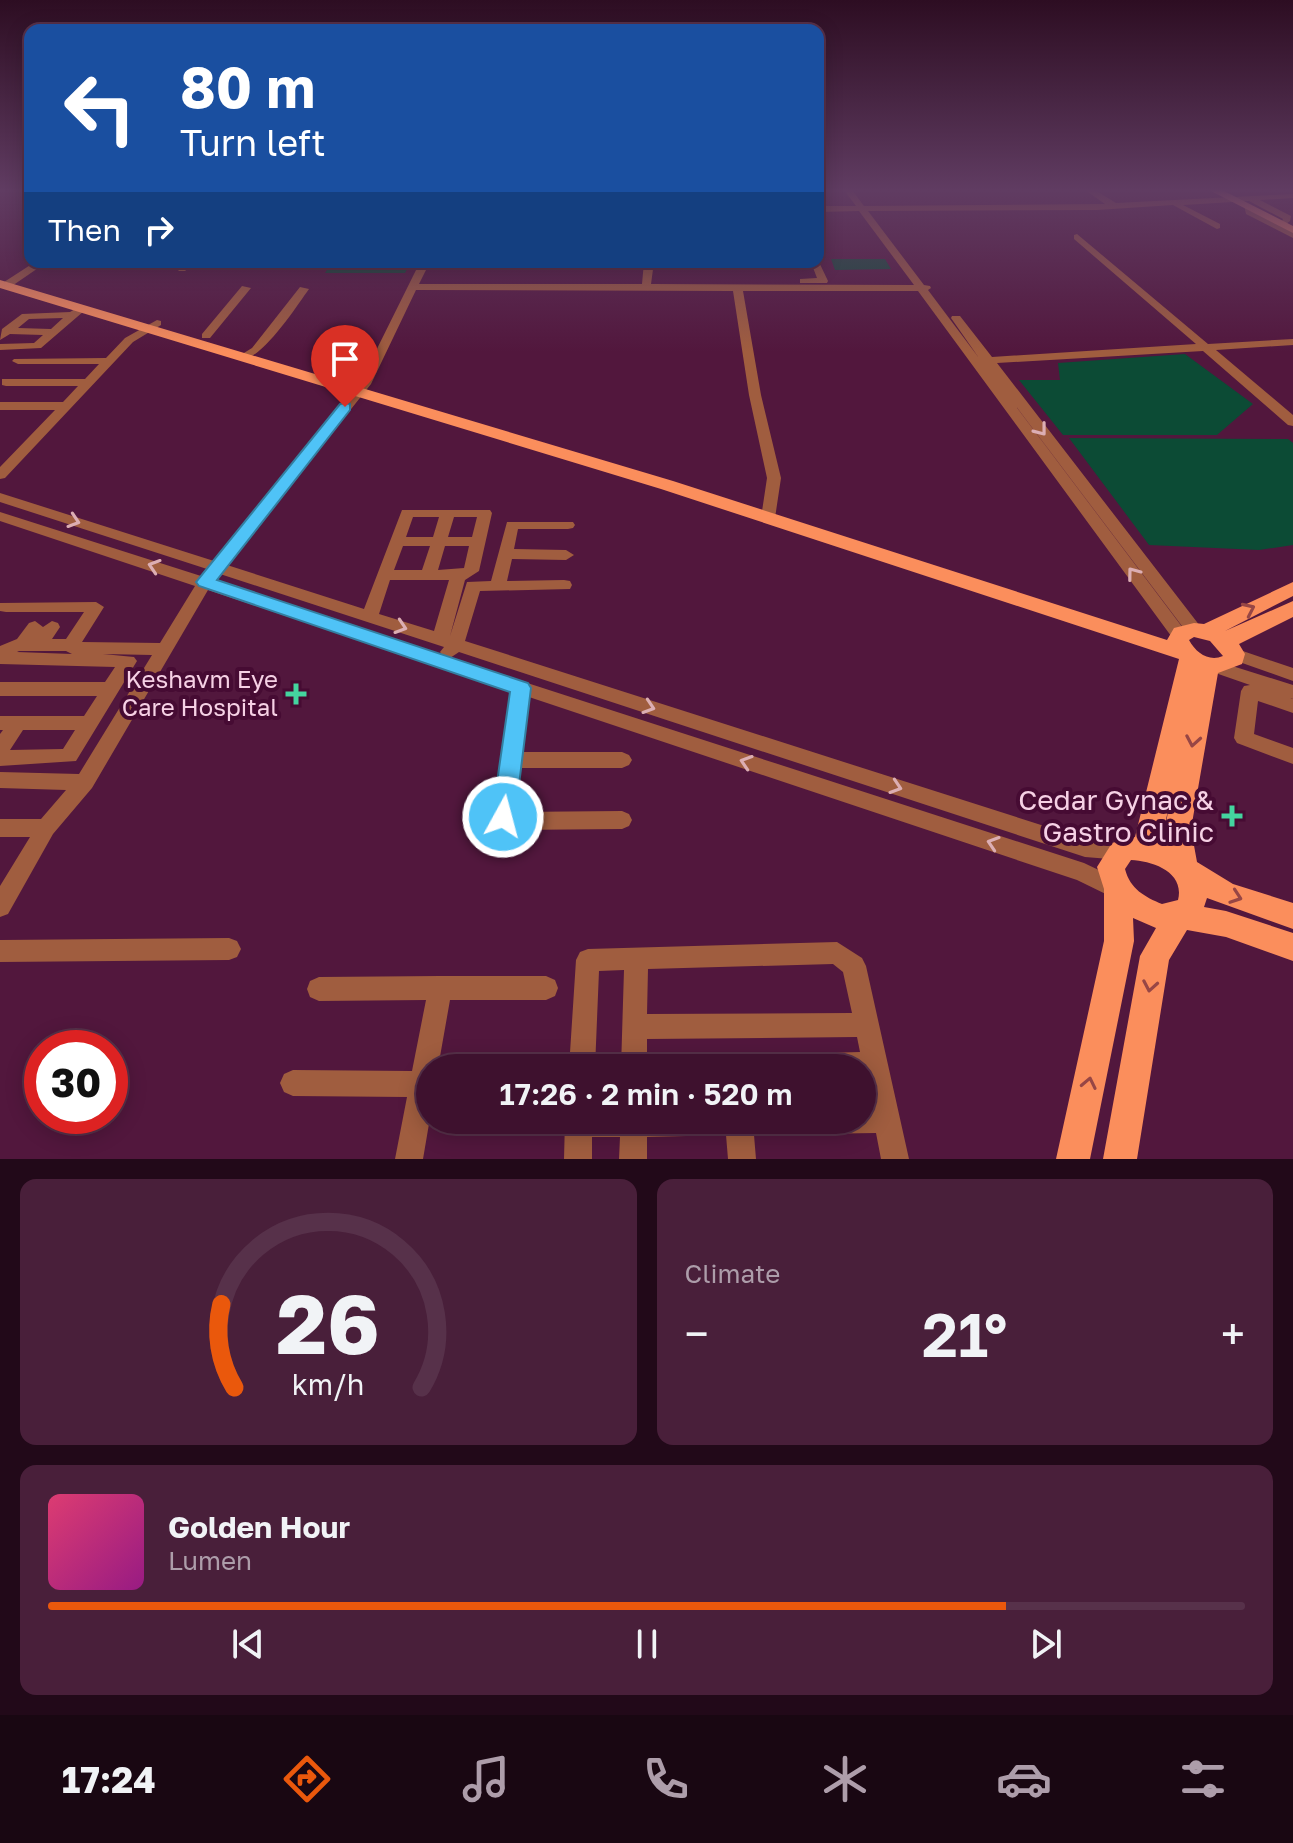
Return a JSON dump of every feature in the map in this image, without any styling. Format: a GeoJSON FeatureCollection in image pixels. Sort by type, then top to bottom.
{"type":"FeatureCollection","features":[{"type":"Feature","properties":{"kind":"main road"},"geometry":{"type":"LineString","coordinates":[[7,286],[76,312],[206,336],[250,354]]}},
{"type":"Feature","properties":{"kind":"main road"},"geometry":{"type":"LineString","coordinates":[[7,286],[250,354],[1201,645],[1293,608]]}},
{"type":"Feature","properties":{"kind":"main road"},"geometry":{"type":"LineString","coordinates":[[1073,1159],[1119,941],[1118,890],[1111,867],[1134,850],[1201,645],[1293,588]]}},
{"type":"Feature","properties":{"kind":"main road"},"geometry":{"type":"LineString","coordinates":[[1120,1159],[1155,956],[1180,916],[1194,902],[1196,892],[1184,869],[1178,829],[1203,683],[1201,645]]}},
{"type":"Feature","properties":{"kind":"main road"},"geometry":{"type":"LineString","coordinates":[[1134,850],[1173,860],[1225,894],[1293,916]]}},
{"type":"Feature","properties":{"kind":"main road"},"geometry":{"type":"LineString","coordinates":[[1118,890],[1140,908],[1153,914],[1226,924],[1293,947]]}},
{"type":"Feature","properties":{"kind":"street"},"geometry":{"type":"LineString","coordinates":[[893,244],[1201,645],[1293,692]]}},
{"type":"Feature","properties":{"kind":"street"},"geometry":{"type":"LineString","coordinates":[[1085,244],[1293,422]]}},
{"type":"Feature","properties":{"kind":"street"},"geometry":{"type":"LineString","coordinates":[[7,286],[28,268]]}},
{"type":"Feature","properties":{"kind":"street"},"geometry":{"type":"LineString","coordinates":[[7,286],[33,268]]}},
{"type":"Feature","properties":{"kind":"street"},"geometry":{"type":"LineString","coordinates":[[0,907],[7,882],[46,828],[85,782],[211,575],[361,388],[422,268]]}},
{"type":"Feature","properties":{"kind":"street"},"geometry":{"type":"LineString","coordinates":[[646,285],[648,268]]}},
{"type":"Feature","properties":{"kind":"street"},"geometry":{"type":"LineString","coordinates":[[789,268],[792,281]]}},
{"type":"Feature","properties":{"kind":"street"},"geometry":{"type":"LineString","coordinates":[[646,285],[738,290],[792,281],[823,281],[818,268]]}},
{"type":"Feature","properties":{"kind":"street"},"geometry":{"type":"LineString","coordinates":[[414,287],[646,285],[926,288]]}},
{"type":"Feature","properties":{"kind":"street"},"geometry":{"type":"LineString","coordinates":[[206,336],[246,288]]}},
{"type":"Feature","properties":{"kind":"street"},"geometry":{"type":"LineString","coordinates":[[250,354],[304,289]]}},
{"type":"Feature","properties":{"kind":"street"},"geometry":{"type":"LineString","coordinates":[[738,290],[755,395],[774,478],[769,513]]}},
{"type":"Feature","properties":{"kind":"street"},"geometry":{"type":"LineString","coordinates":[[0,347],[36,347],[76,312]]}},
{"type":"Feature","properties":{"kind":"street"},"geometry":{"type":"LineString","coordinates":[[3,334],[29,315],[76,312]]}},
{"type":"Feature","properties":{"kind":"street"},"geometry":{"type":"LineString","coordinates":[[0,475],[129,340],[151,326]]}},
{"type":"Feature","properties":{"kind":"street"},"geometry":{"type":"LineString","coordinates":[[3,334],[54,332]]}},
{"type":"Feature","properties":{"kind":"street"},"geometry":{"type":"LineString","coordinates":[[981,361],[1293,342]]}},
{"type":"Feature","properties":{"kind":"street"},"geometry":{"type":"LineString","coordinates":[[18,361],[108,361]]}},
{"type":"Feature","properties":{"kind":"street"},"geometry":{"type":"LineString","coordinates":[[6,382],[87,383]]}},
{"type":"Feature","properties":{"kind":"street"},"geometry":{"type":"LineString","coordinates":[[0,406],[64,406]]}},
{"type":"Feature","properties":{"kind":"street"},"geometry":{"type":"LineString","coordinates":[[0,497],[211,575],[282,607],[1084,873],[1118,890]]}},
{"type":"Feature","properties":{"kind":"street"},"geometry":{"type":"LineString","coordinates":[[370,617],[384,575],[396,541],[407,513],[485,513],[471,571],[458,575],[384,575]]}},
{"type":"Feature","properties":{"kind":"street"},"geometry":{"type":"LineString","coordinates":[[428,575],[448,513]]}},
{"type":"Feature","properties":{"kind":"street"},"geometry":{"type":"LineString","coordinates":[[0,516],[211,575],[298,593],[1085,848],[1134,850]]}},
{"type":"Feature","properties":{"kind":"street"},"geometry":{"type":"LineString","coordinates":[[498,586],[512,525],[568,525]]}},
{"type":"Feature","properties":{"kind":"street"},"geometry":{"type":"LineString","coordinates":[[396,541],[479,542]]}},
{"type":"Feature","properties":{"kind":"street"},"geometry":{"type":"LineString","coordinates":[[505,554],[566,555]]}},
{"type":"Feature","properties":{"kind":"street"},"geometry":{"type":"LineString","coordinates":[[448,642],[458,575]]}},
{"type":"Feature","properties":{"kind":"street"},"geometry":{"type":"LineString","coordinates":[[442,661],[472,587],[564,585]]}},
{"type":"Feature","properties":{"kind":"street"},"geometry":{"type":"LineString","coordinates":[[282,607],[298,593]]}},
{"type":"Feature","properties":{"kind":"street"},"geometry":{"type":"LineString","coordinates":[[2,608],[96,607],[41,689]]}},
{"type":"Feature","properties":{"kind":"street"},"geometry":{"type":"LineString","coordinates":[[37,641],[10,689],[41,689],[101,705]]}},
{"type":"Feature","properties":{"kind":"street"},"geometry":{"type":"LineString","coordinates":[[0,656],[37,641],[67,652],[127,660],[69,756],[0,758]]}},
{"type":"Feature","properties":{"kind":"street"},"geometry":{"type":"LineString","coordinates":[[1201,645],[1293,675]]}},
{"type":"Feature","properties":{"kind":"street"},"geometry":{"type":"LineString","coordinates":[[67,652],[73,648],[164,649]]}},
{"type":"Feature","properties":{"kind":"street"},"geometry":{"type":"LineString","coordinates":[[521,688],[502,814],[507,820],[622,820]]}},
{"type":"Feature","properties":{"kind":"street"},"geometry":{"type":"LineString","coordinates":[[1293,706],[1250,691],[1244,738],[1293,756]]}},
{"type":"Feature","properties":{"kind":"street"},"geometry":{"type":"LineString","coordinates":[[0,749],[9,723],[101,705],[130,705]]}},
{"type":"Feature","properties":{"kind":"street"},"geometry":{"type":"LineString","coordinates":[[511,760],[622,760]]}},
{"type":"Feature","properties":{"kind":"street"},"geometry":{"type":"LineString","coordinates":[[0,780],[85,782]]}},
{"type":"Feature","properties":{"kind":"street"},"geometry":{"type":"LineString","coordinates":[[0,828],[46,828]]}},
{"type":"Feature","properties":{"kind":"street"},"geometry":{"type":"LineString","coordinates":[[0,951],[229,949]]}},
{"type":"Feature","properties":{"kind":"street"},"geometry":{"type":"LineString","coordinates":[[583,1054],[588,960],[837,953],[854,966],[874,1054]]}},
{"type":"Feature","properties":{"kind":"street"},"geometry":{"type":"LineString","coordinates":[[634,1054],[636,960]]}},
{"type":"Feature","properties":{"kind":"street"},"geometry":{"type":"LineString","coordinates":[[430,1054],[440,988]]}},
{"type":"Feature","properties":{"kind":"street"},"geometry":{"type":"LineString","coordinates":[[319,989],[546,988]]}},
{"type":"Feature","properties":{"kind":"street"},"geometry":{"type":"LineString","coordinates":[[635,1027],[867,1025]]}},
{"type":"Feature","properties":{"kind":"street"},"geometry":{"type":"LineString","coordinates":[[293,1083],[416,1084]]}},
{"type":"Feature","properties":{"kind":"street"},"geometry":{"type":"LineString","coordinates":[[876,1124],[895,1159]]}},
{"type":"Feature","properties":{"kind":"street"},"geometry":{"type":"LineString","coordinates":[[409,1159],[416,1128]]}},
{"type":"Feature","properties":{"kind":"street"},"geometry":{"type":"LineString","coordinates":[[578,1159],[579,1134]]}},
{"type":"Feature","properties":{"kind":"street"},"geometry":{"type":"LineString","coordinates":[[633,1159],[634,1134]]}},
{"type":"Feature","properties":{"kind":"street"},"geometry":{"type":"LineString","coordinates":[[740,1134],[742,1159]]}},
{"type":"Feature","properties":{"kind":"green space"},"geometry":{"type":"Polygon","coordinates":[[[831,259],[885,259],[891,269],[835,270],[831,259]]]}},
{"type":"Feature","properties":{"kind":"green space"},"geometry":{"type":"Polygon","coordinates":[[[328,268],[408,268],[405,273],[325,273],[328,268]]]}},
{"type":"Feature","properties":{"kind":"green space"},"geometry":{"type":"Polygon","coordinates":[[[1185,354],[1253,404],[1217,435],[1063,435],[1019,380],[1060,380],[1058,363],[1185,354]]]}},
{"type":"Feature","properties":{"kind":"green space"},"geometry":{"type":"Polygon","coordinates":[[[1069,438],[1288,439],[1293,443],[1293,545],[1259,550],[1149,545],[1069,438]]]}},
{"type":"Feature","properties":{"kind":"place","name":"Keshavm Eye Care Hospital"},"geometry":{"type":"Point","coordinates":[296,694]}},
{"type":"Feature","properties":{"kind":"place","name":"Cedar Gynac & Gastro Clinic"},"geometry":{"type":"Point","coordinates":[1232,816]}},
{"type":"Feature","properties":{"kind":"route"},"geometry":{"type":"LineString","coordinates":[[345,407],[205,582],[521,688],[503,817]]}}]}
